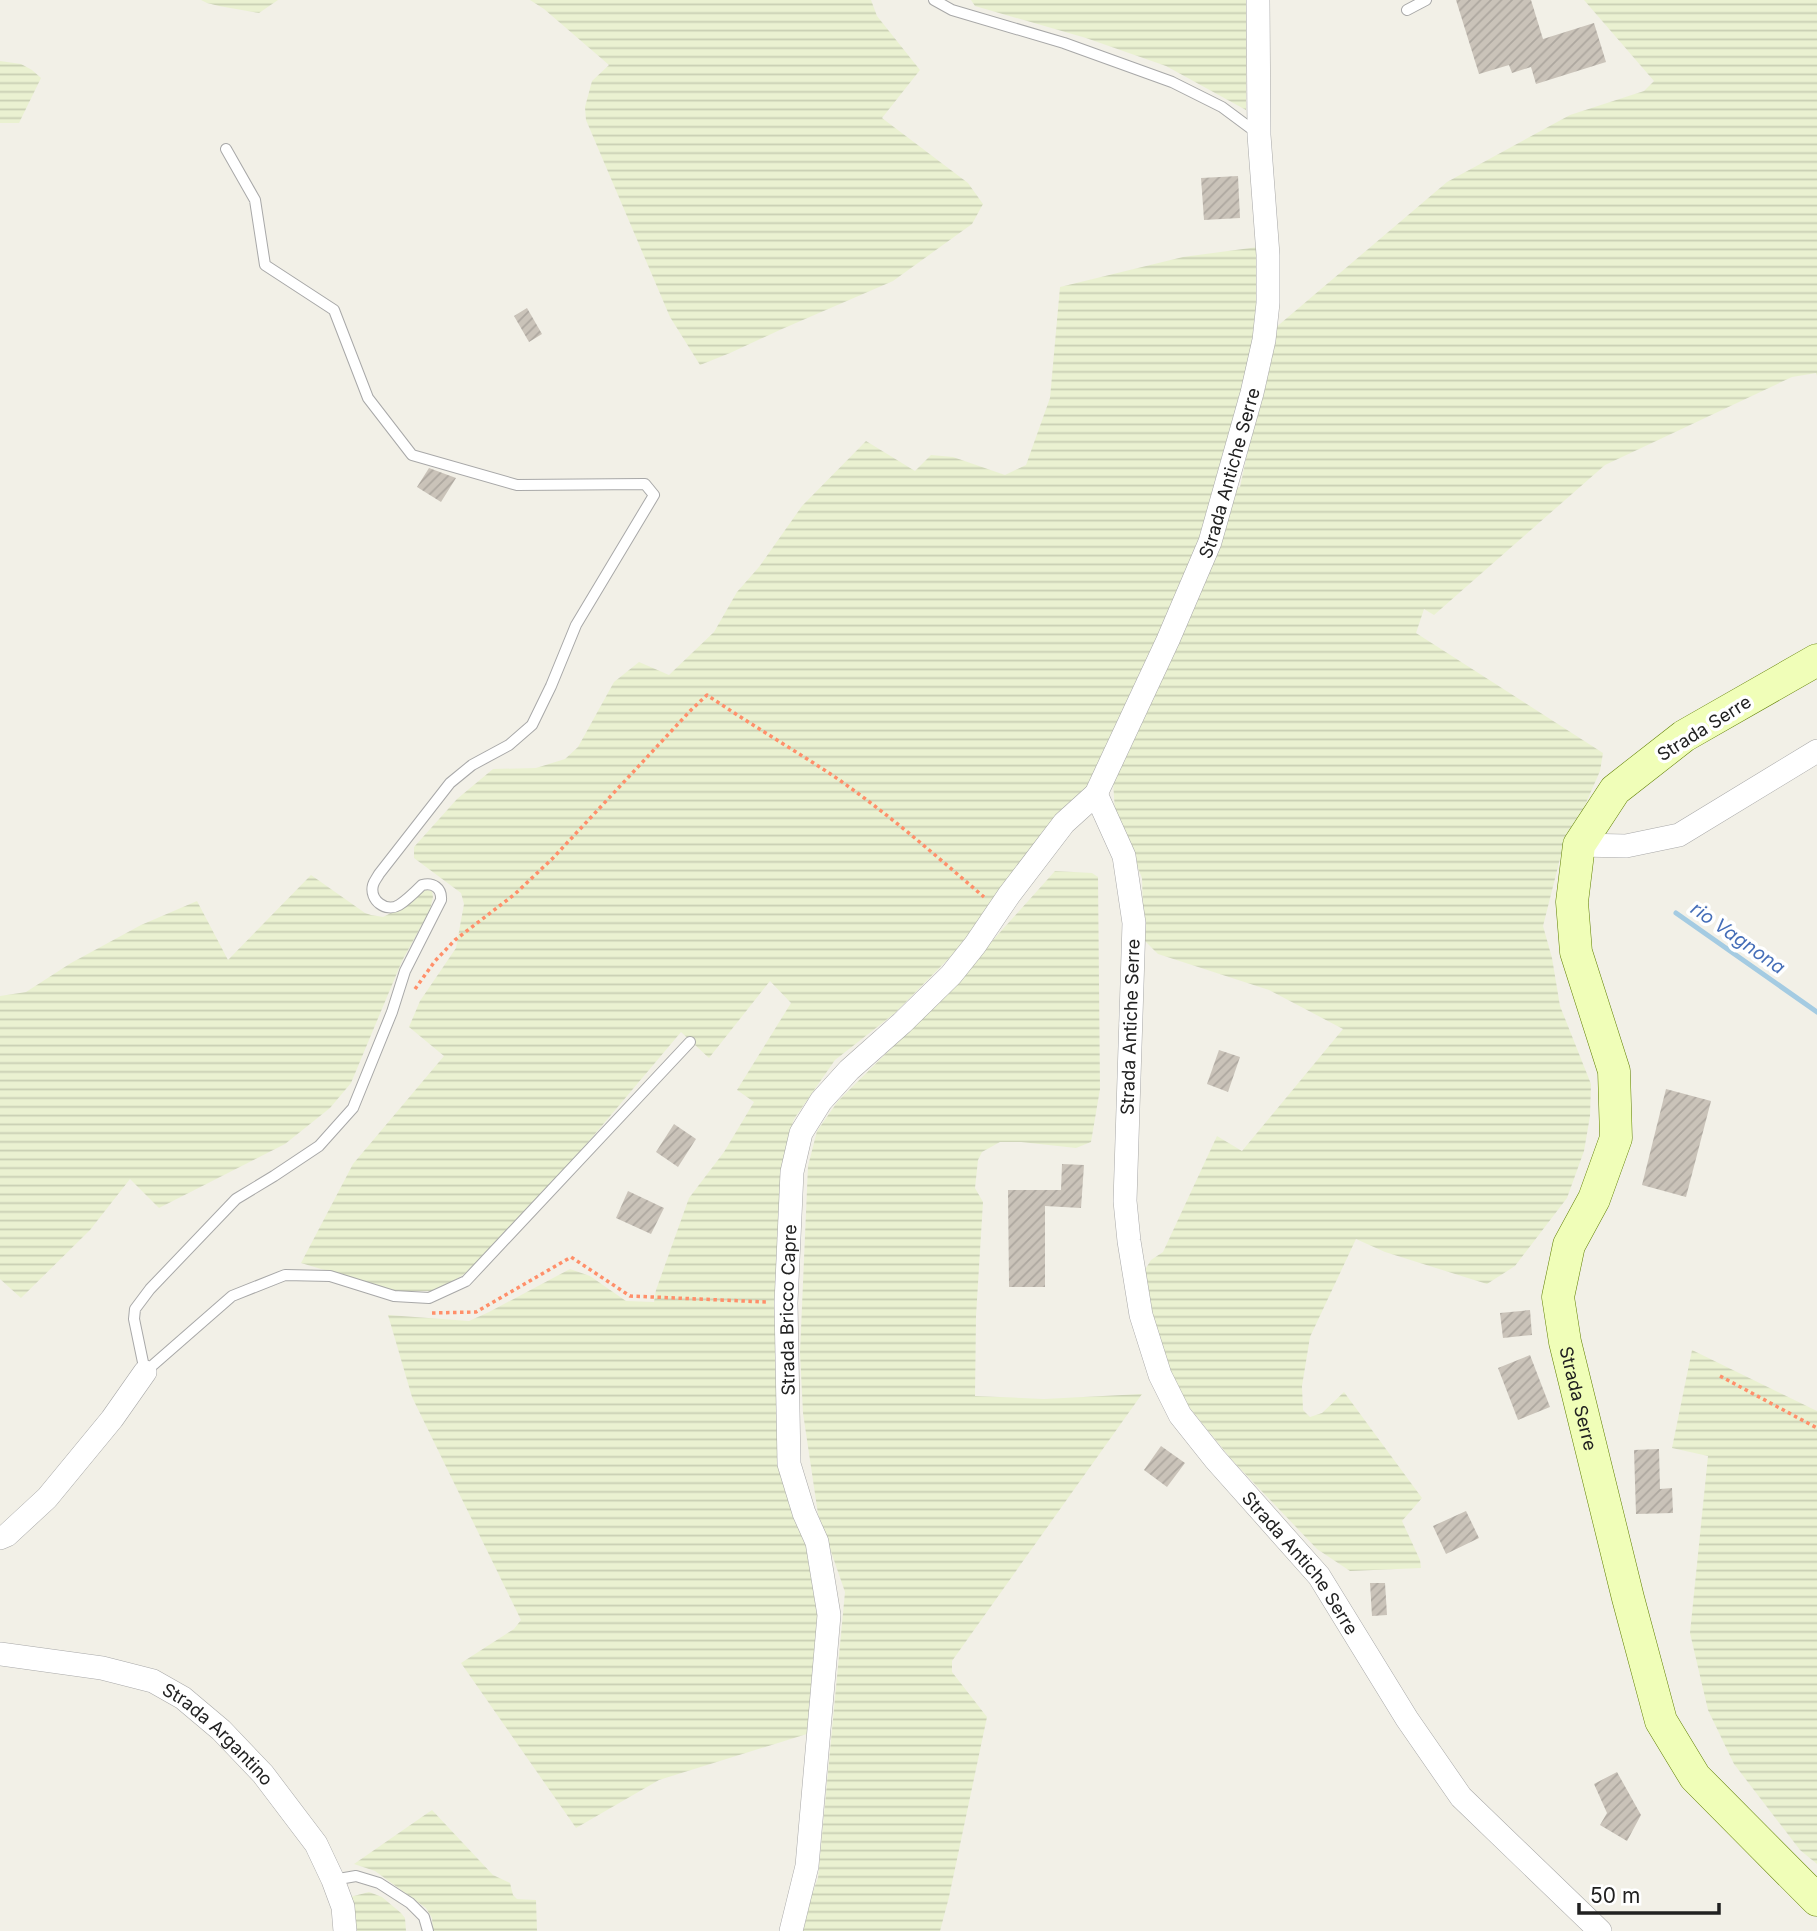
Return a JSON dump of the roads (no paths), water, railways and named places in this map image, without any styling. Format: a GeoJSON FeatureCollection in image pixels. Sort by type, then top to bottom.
{"type":"FeatureCollection","features":[{"type":"Feature","properties":{"kind":"main road","name":"Strada Serre"},"geometry":{"type":"LineString","coordinates":[[1817,660],[1684,736],[1615,790],[1579,845],[1572,902],[1576,953],[1614,1071],[1616,1138],[1594,1199],[1569,1245],[1558,1297],[1565,1342],[1661,1721],[1695,1777],[1817,1900]]}},
{"type":"Feature","properties":{"kind":"street","name":"Strada Antiche Serre"},"geometry":{"type":"LineString","coordinates":[[1258,0],[1259,135],[1268,255],[1268,303],[1264,340],[1210,542],[1168,640],[1096,794],[1124,856],[1134,923],[1125,1201],[1141,1315],[1160,1375],[1180,1415],[1215,1459],[1319,1576],[1407,1719],[1461,1797],[1600,1931]]}},
{"type":"Feature","properties":{"kind":"street"},"geometry":{"type":"LineString","coordinates":[[1579,845],[1626,846],[1679,835],[1815,752]]}},
{"type":"Feature","properties":{"kind":"street","name":"Strada Bricco Capre"},"geometry":{"type":"LineString","coordinates":[[790,1931],[807,1866],[829,1615],[817,1542],[804,1513],[789,1464],[786,1303],[792,1172],[801,1133],[821,1101],[849,1070],[951,975],[1064,823],[1096,794]]}},
{"type":"Feature","properties":{"kind":"street"},"geometry":{"type":"LineString","coordinates":[[0,1538],[7,1535],[47,1498],[112,1419],[145,1372]]}},
{"type":"Feature","properties":{"kind":"street","name":"Strada Argantino"},"geometry":{"type":"LineString","coordinates":[[0,1654],[102,1668],[153,1681],[183,1698],[221,1730],[263,1774],[316,1844],[343,1907],[345,1931]]}},
{"type":"Feature","properties":{"kind":"lane"},"geometry":{"type":"LineString","coordinates":[[934,0],[953,10],[1064,43],[1172,82],[1222,107],[1259,135]]}},
{"type":"Feature","properties":{"kind":"lane"},"geometry":{"type":"LineString","coordinates":[[1406,10],[1426,0]]}},
{"type":"Feature","properties":{"kind":"lane"},"geometry":{"type":"LineString","coordinates":[[226,149],[255,200],[265,265],[334,310],[368,398],[412,455],[517,485],[645,484],[654,495],[576,625],[532,724],[509,745],[472,765],[450,783],[379,874],[373,885],[374,897],[388,908],[400,905],[426,884],[438,888],[442,896],[405,971],[393,1012],[353,1108],[319,1146],[236,1199],[150,1289],[135,1309],[134,1319],[145,1372],[232,1296],[285,1275],[330,1276],[394,1296],[429,1298],[466,1280],[690,1042]]}},
{"type":"Feature","properties":{"kind":"lane"},"geometry":{"type":"LineString","coordinates":[[333,1880],[356,1876],[379,1882],[410,1903],[424,1917],[428,1931]]}},
{"type":"Feature","properties":{"kind":"waterway","name":"rio Vagnona"},"geometry":{"type":"LineString","coordinates":[[1676,913],[1817,1012]]}}]}
